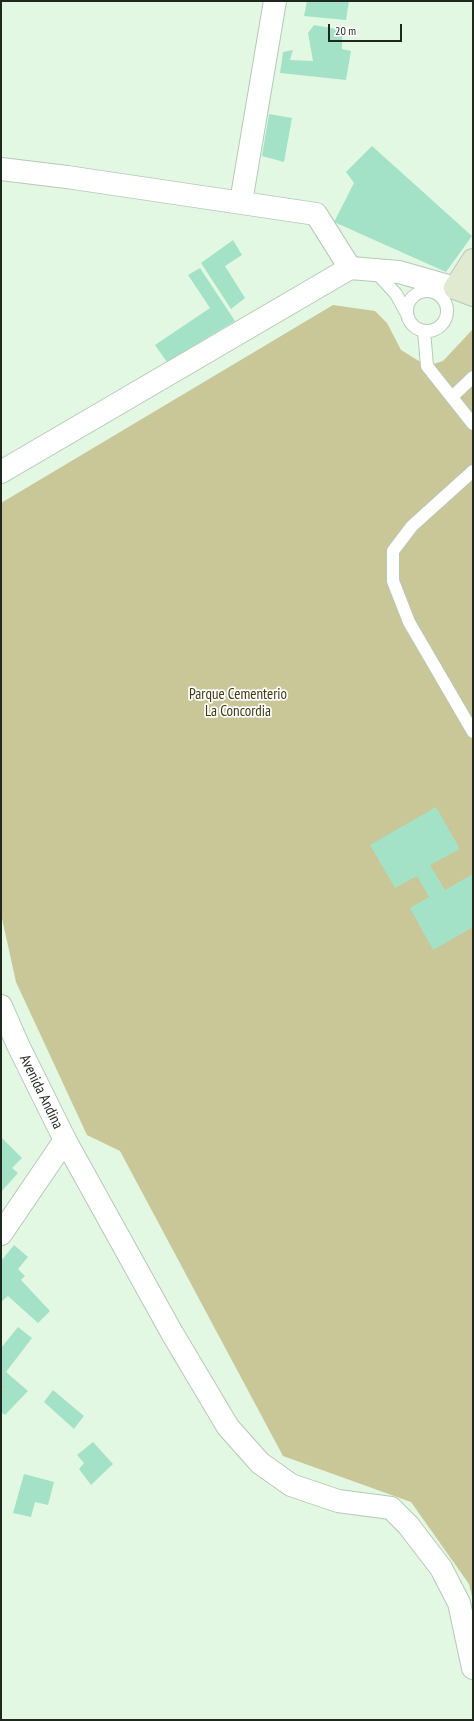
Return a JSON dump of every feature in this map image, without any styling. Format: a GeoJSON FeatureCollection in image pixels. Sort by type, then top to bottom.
{"type":"FeatureCollection","features":[{"type":"Feature","properties":{"kind":"main road"},"geometry":{"type":"LineString","coordinates":[[464,291],[473,260]]}},
{"type":"Feature","properties":{"kind":"street"},"geometry":{"type":"LineString","coordinates":[[241,202],[274,1]]}},
{"type":"Feature","properties":{"kind":"street"},"geometry":{"type":"LineString","coordinates":[[1,169],[67,176],[316,214],[350,268]]}},
{"type":"Feature","properties":{"kind":"street"},"geometry":{"type":"LineString","coordinates":[[1,472],[350,268],[399,272],[464,291]]}},
{"type":"Feature","properties":{"kind":"street","name":"Avenida Andina"},"geometry":{"type":"LineString","coordinates":[[1,1006],[18,1045],[65,1140],[1,1234]]}},
{"type":"Feature","properties":{"kind":"street"},"geometry":{"type":"LineString","coordinates":[[65,1140],[172,1333],[228,1427],[260,1463],[291,1485],[338,1501],[391,1508],[408,1525],[441,1568],[459,1603],[473,1668]]}},
{"type":"Feature","properties":{"kind":"lane"},"geometry":{"type":"LineString","coordinates":[[374,270],[396,294],[413,325],[424,331],[437,329],[446,319],[447,312],[443,299],[431,291],[425,291]]}},
{"type":"Feature","properties":{"kind":"lane"},"geometry":{"type":"LineString","coordinates":[[407,314],[410,301],[413,296],[425,291],[464,291]]}},
{"type":"Feature","properties":{"kind":"lane"},"geometry":{"type":"LineString","coordinates":[[447,312],[464,291]]}},
{"type":"Feature","properties":{"kind":"lane"},"geometry":{"type":"LineString","coordinates":[[424,331],[428,366],[473,424]]}},
{"type":"Feature","properties":{"kind":"lane"},"geometry":{"type":"LineString","coordinates":[[452,397],[473,377]]}},
{"type":"Feature","properties":{"kind":"lane"},"geometry":{"type":"LineString","coordinates":[[473,471],[412,526],[393,551],[393,580],[409,622],[473,732]]}},
{"type":"Feature","properties":{"kind":"green space","name":"Parque Cementerio La Concordia"},"geometry":{"type":"Polygon","coordinates":[[[333,305],[375,311],[387,323],[401,350],[427,366],[443,361],[473,329],[473,1601],[469,1584],[411,1502],[283,1456],[120,1151],[87,1135],[16,982],[1,914],[1,503],[333,305]]]}},
{"type":"Feature","properties":{"kind":"building"},"geometry":{"type":"Polygon","coordinates":[[[307,1],[349,1],[346,20],[304,16],[307,1]]]}},
{"type":"Feature","properties":{"kind":"building"},"geometry":{"type":"Polygon","coordinates":[[[314,25],[342,30],[342,49],[351,51],[346,80],[280,73],[283,52],[293,50],[290,60],[313,61],[308,33],[314,25]]]}},
{"type":"Feature","properties":{"kind":"building"},"geometry":{"type":"Polygon","coordinates":[[[269,114],[292,118],[284,162],[262,156],[269,114]]]}},
{"type":"Feature","properties":{"kind":"building"},"geometry":{"type":"Polygon","coordinates":[[[372,146],[472,236],[446,272],[334,222],[354,183],[346,172],[372,146]]]}},
{"type":"Feature","properties":{"kind":"building"},"geometry":{"type":"Polygon","coordinates":[[[233,240],[242,255],[225,266],[245,298],[231,309],[201,263],[233,240]]]}},
{"type":"Feature","properties":{"kind":"building"},"geometry":{"type":"Polygon","coordinates":[[[200,268],[235,321],[167,362],[155,345],[210,308],[188,275],[200,268]]]}},
{"type":"Feature","properties":{"kind":"building"},"geometry":{"type":"Polygon","coordinates":[[[436,807],[460,849],[430,865],[445,890],[473,874],[473,927],[433,950],[410,908],[429,897],[417,876],[395,888],[370,845],[436,807]]]}},
{"type":"Feature","properties":{"kind":"building"},"geometry":{"type":"Polygon","coordinates":[[[1,1137],[22,1158],[12,1168],[18,1173],[1,1192],[1,1137]]]}},
{"type":"Feature","properties":{"kind":"building"},"geometry":{"type":"Polygon","coordinates":[[[14,1245],[28,1257],[18,1269],[25,1276],[21,1280],[50,1311],[38,1323],[8,1296],[1,1302],[1,1261],[14,1245]]]}},
{"type":"Feature","properties":{"kind":"building"},"geometry":{"type":"Polygon","coordinates":[[[18,1327],[32,1338],[6,1372],[28,1391],[5,1415],[1,1412],[1,1391],[3,1389],[1,1388],[1,1348],[18,1327]]]}},
{"type":"Feature","properties":{"kind":"building"},"geometry":{"type":"Polygon","coordinates":[[[53,1390],[84,1416],[74,1429],[44,1402],[53,1390]]]}},
{"type":"Feature","properties":{"kind":"building"},"geometry":{"type":"Polygon","coordinates":[[[93,1442],[113,1464],[91,1485],[79,1469],[84,1463],[77,1455],[93,1442]]]}},
{"type":"Feature","properties":{"kind":"building"},"geometry":{"type":"Polygon","coordinates":[[[24,1474],[54,1482],[48,1505],[35,1502],[31,1517],[13,1513],[24,1474]]]}}]}
